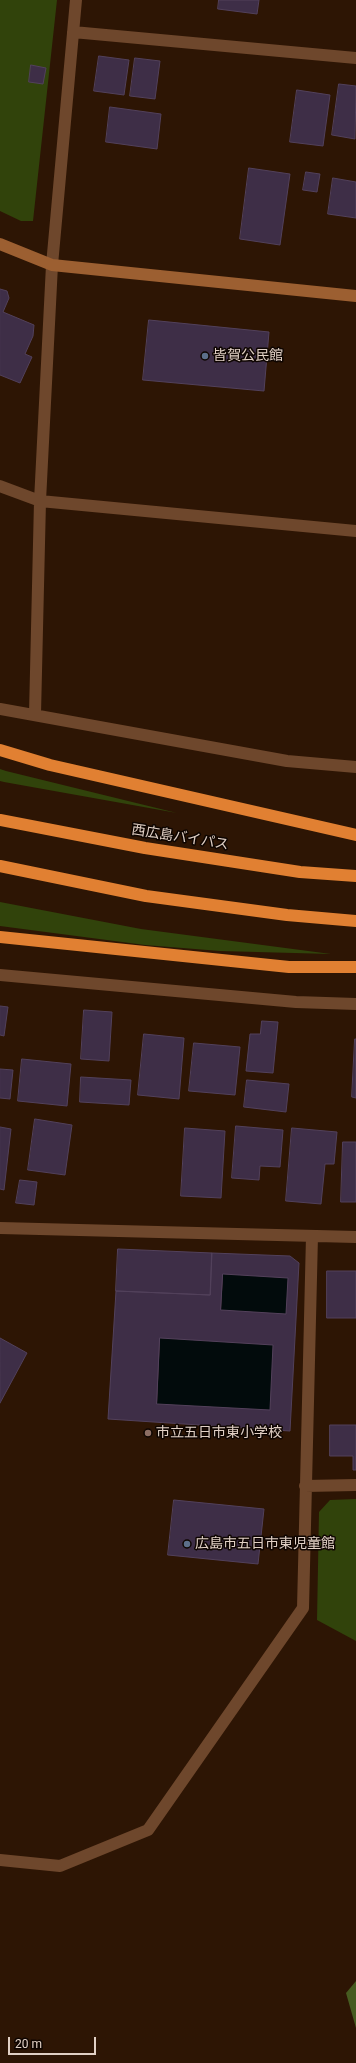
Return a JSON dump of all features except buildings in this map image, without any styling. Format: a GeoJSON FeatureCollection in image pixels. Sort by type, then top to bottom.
{"type":"FeatureCollection","features":[{"type":"Feature","properties":{"kind":"highway"},"geometry":{"type":"LineString","coordinates":[[0,750],[50,765],[356,835]]}},
{"type":"Feature","properties":{"kind":"highway","name":"西広島バイパス"},"geometry":{"type":"LineString","coordinates":[[0,820],[145,848],[300,872],[356,876]]}},
{"type":"Feature","properties":{"kind":"highway"},"geometry":{"type":"LineString","coordinates":[[0,866],[146,896],[287,915],[356,921]]}},
{"type":"Feature","properties":{"kind":"highway"},"geometry":{"type":"LineString","coordinates":[[0,937],[288,967],[356,967]]}},
{"type":"Feature","properties":{"kind":"street"},"geometry":{"type":"LineString","coordinates":[[35,714],[40,501],[52,265],[76,0]]}},
{"type":"Feature","properties":{"kind":"street"},"geometry":{"type":"LineString","coordinates":[[73,32],[356,58]]}},
{"type":"Feature","properties":{"kind":"street"},"geometry":{"type":"LineString","coordinates":[[0,244],[52,265],[356,296]]}},
{"type":"Feature","properties":{"kind":"street"},"geometry":{"type":"LineString","coordinates":[[0,486],[40,501],[356,531]]}},
{"type":"Feature","properties":{"kind":"street"},"geometry":{"type":"LineString","coordinates":[[0,709],[35,714],[287,761],[356,767]]}},
{"type":"Feature","properties":{"kind":"street"},"geometry":{"type":"LineString","coordinates":[[0,975],[296,1002],[356,1004]]}},
{"type":"Feature","properties":{"kind":"street"},"geometry":{"type":"LineString","coordinates":[[0,1228],[356,1237]]}},
{"type":"Feature","properties":{"kind":"street"},"geometry":{"type":"LineString","coordinates":[[0,1860],[60,1866],[148,1830],[303,1608],[312,1236]]}},
{"type":"Feature","properties":{"kind":"street"},"geometry":{"type":"LineString","coordinates":[[305,1486],[356,1485]]}},
{"type":"Feature","properties":{"kind":"green space"},"geometry":{"type":"Polygon","coordinates":[[[0,0],[57,0],[33,221],[21,221],[0,211],[0,0]]]}},
{"type":"Feature","properties":{"kind":"green space"},"geometry":{"type":"Polygon","coordinates":[[[0,769],[177,813],[4,782],[0,781],[0,769]]]}},
{"type":"Feature","properties":{"kind":"green space"},"geometry":{"type":"Polygon","coordinates":[[[0,902],[141,929],[331,954],[220,951],[145,945],[0,926],[0,902]]]}},
{"type":"Feature","properties":{"kind":"green space"},"geometry":{"type":"Polygon","coordinates":[[[356,1499],[356,1641],[317,1620],[319,1512],[330,1500],[356,1499]]]}},
{"type":"Feature","properties":{"kind":"green space"},"geometry":{"type":"Polygon","coordinates":[[[356,1981],[356,2028],[346,1993],[356,1981]]]}},
{"type":"Feature","properties":{"kind":"shaded area"},"geometry":{"type":"Polygon","coordinates":[[[223,1274],[288,1278],[286,1314],[221,1310],[223,1274]]]}},
{"type":"Feature","properties":{"kind":"shaded area"},"geometry":{"type":"Polygon","coordinates":[[[160,1338],[273,1345],[270,1410],[157,1404],[160,1338]]]}},
{"type":"Feature","properties":{"kind":"place","name":"皆賀公民館"},"geometry":{"type":"Point","coordinates":[205,356]}},
{"type":"Feature","properties":{"kind":"place","name":"市立五日市東小学校"},"geometry":{"type":"Point","coordinates":[148,1433]}},
{"type":"Feature","properties":{"kind":"place","name":"広島市五日市東児童館"},"geometry":{"type":"Point","coordinates":[187,1544]}}]}
